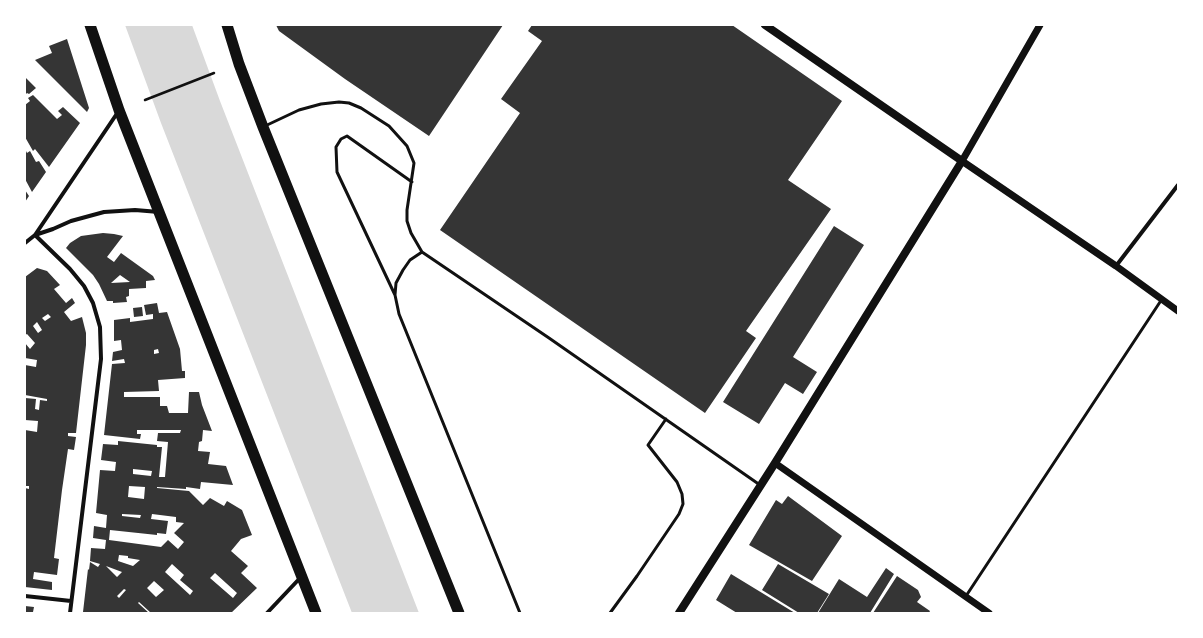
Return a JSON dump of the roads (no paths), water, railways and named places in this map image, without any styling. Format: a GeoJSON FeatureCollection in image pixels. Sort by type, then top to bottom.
{"type":"FeatureCollection","features":[{"type":"Feature","properties":{"kind":"highway"},"geometry":{"type":"LineString","coordinates":[[90,25],[119,110],[316,613]]}},
{"type":"Feature","properties":{"kind":"highway"},"geometry":{"type":"LineString","coordinates":[[227,25],[239,64],[263,127],[459,613]]}},
{"type":"Feature","properties":{"kind":"main road"},"geometry":{"type":"LineString","coordinates":[[679,613],[962,161],[765,25]]}},
{"type":"Feature","properties":{"kind":"street"},"geometry":{"type":"LineString","coordinates":[[1040,25],[962,161],[1178,310]]}},
{"type":"Feature","properties":{"kind":"street"},"geometry":{"type":"LineString","coordinates":[[25,243],[35,235],[119,110]]}},
{"type":"Feature","properties":{"kind":"street"},"geometry":{"type":"LineString","coordinates":[[1116,266],[1178,185]]}},
{"type":"Feature","properties":{"kind":"street"},"geometry":{"type":"LineString","coordinates":[[35,235],[71,221],[104,212],[135,210],[159,212]]}},
{"type":"Feature","properties":{"kind":"street"},"geometry":{"type":"LineString","coordinates":[[35,235],[66,265],[84,286],[93,303],[100,326],[101,359],[70,613]]}},
{"type":"Feature","properties":{"kind":"street"},"geometry":{"type":"LineString","coordinates":[[774,463],[989,613]]}},
{"type":"Feature","properties":{"kind":"street"},"geometry":{"type":"LineString","coordinates":[[267,613],[302,576]]}},
{"type":"Feature","properties":{"kind":"street"},"geometry":{"type":"LineString","coordinates":[[25,596],[71,601]]}},
{"type":"Feature","properties":{"kind":"lane"},"geometry":{"type":"LineString","coordinates":[[263,127],[299,110],[321,104],[349,103],[361,108],[389,126],[407,146],[414,163],[407,210],[407,221],[411,233],[422,252],[549,338],[760,485]]}},
{"type":"Feature","properties":{"kind":"lane"},"geometry":{"type":"LineString","coordinates":[[412,182],[347,136],[341,138],[336,147],[337,172],[395,295],[400,314],[520,613]]}},
{"type":"Feature","properties":{"kind":"lane"},"geometry":{"type":"LineString","coordinates":[[395,295],[396,283],[403,270],[410,260],[422,252]]}},
{"type":"Feature","properties":{"kind":"lane"},"geometry":{"type":"LineString","coordinates":[[966,596],[1162,299]]}},
{"type":"Feature","properties":{"kind":"lane"},"geometry":{"type":"LineString","coordinates":[[610,613],[679,514],[683,504],[682,494],[677,482],[648,445],[666,419]]}}]}
